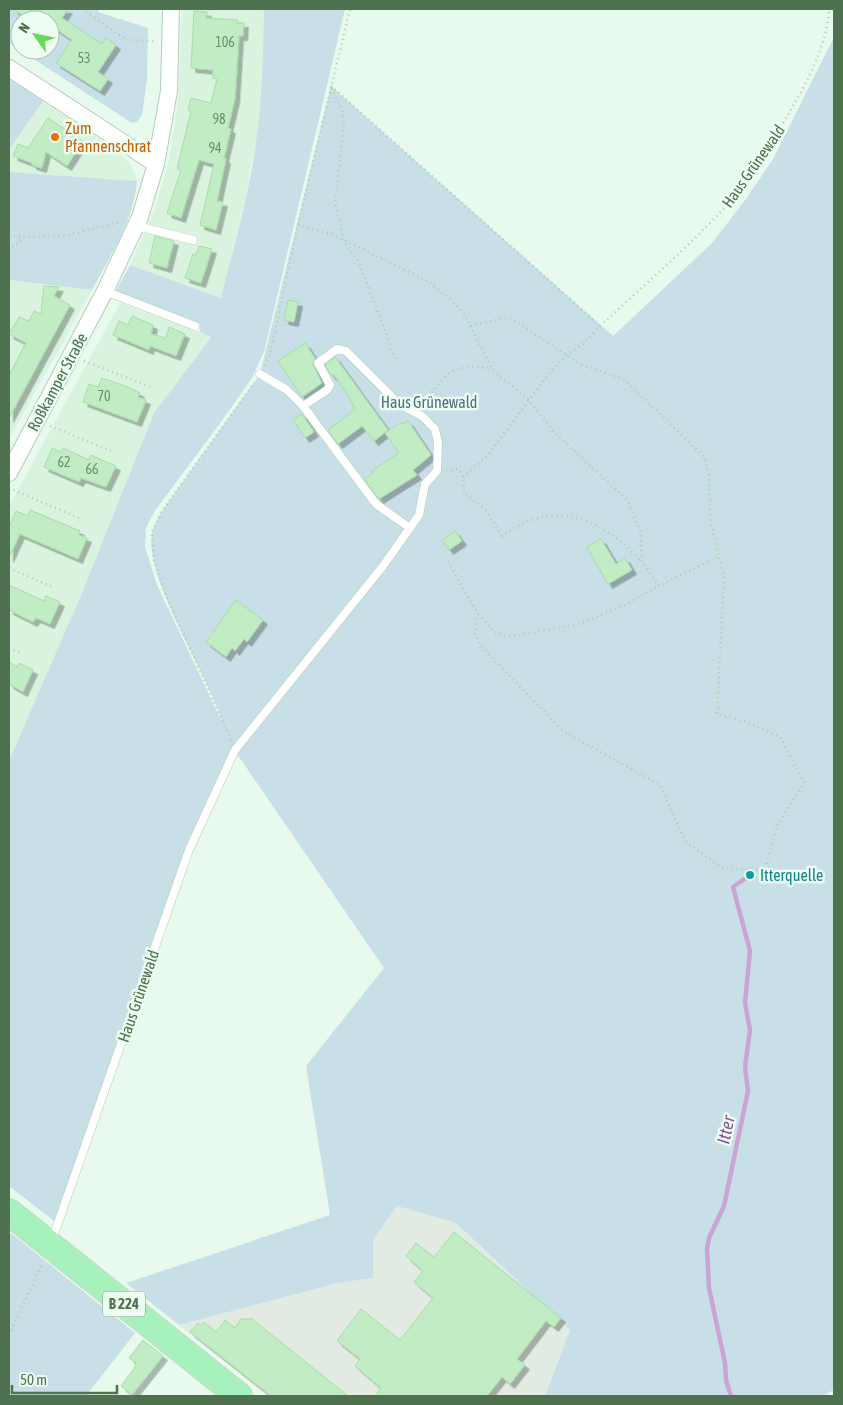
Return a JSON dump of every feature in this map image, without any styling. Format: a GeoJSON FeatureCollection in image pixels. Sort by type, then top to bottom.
{"type":"FeatureCollection","features":[{"type":"Feature","properties":{"kind":"main road","name":"B 224"},"geometry":{"type":"LineString","coordinates":[[9,1212],[239,1396]]}},
{"type":"Feature","properties":{"kind":"street","name":"Roßkamper Straße"},"geometry":{"type":"LineString","coordinates":[[9,473],[72,356],[138,222],[156,164],[169,91],[171,9]]}},
{"type":"Feature","properties":{"kind":"street"},"geometry":{"type":"LineString","coordinates":[[9,68],[156,164]]}},
{"type":"Feature","properties":{"kind":"lane"},"geometry":{"type":"LineString","coordinates":[[138,222],[193,240]]}},
{"type":"Feature","properties":{"kind":"lane"},"geometry":{"type":"LineString","coordinates":[[105,291],[195,326]]}},
{"type":"Feature","properties":{"kind":"lane"},"geometry":{"type":"LineString","coordinates":[[303,406],[327,390],[330,385],[318,363],[337,348],[346,350],[399,404]]}},
{"type":"Feature","properties":{"kind":"lane"},"geometry":{"type":"LineString","coordinates":[[260,374],[287,390],[303,406],[376,504],[410,528]]}},
{"type":"Feature","properties":{"kind":"lane","name":"Haus Grünewald"},"geometry":{"type":"LineString","coordinates":[[51,1245],[189,850],[235,750],[382,566],[419,515],[425,484],[437,471],[438,443],[435,429],[422,416],[399,404]]}},
{"type":"Feature","properties":{"kind":"path"},"geometry":{"type":"LineString","coordinates":[[84,9],[127,40],[170,42]]}},
{"type":"Feature","properties":{"kind":"path"},"geometry":{"type":"LineString","coordinates":[[235,750],[164,590],[154,561],[152,533],[162,511],[260,374],[270,354],[298,225],[350,9]]}},
{"type":"Feature","properties":{"kind":"path","name":"Haus Grünewald"},"geometry":{"type":"LineString","coordinates":[[463,477],[488,455],[548,375],[566,356],[584,344],[600,326],[717,216],[754,170],[803,90],[813,69],[823,39],[829,9]]}},
{"type":"Feature","properties":{"kind":"path"},"geometry":{"type":"LineString","coordinates":[[331,86],[342,110],[344,124],[335,203],[344,242],[359,262],[396,360]]}},
{"type":"Feature","properties":{"kind":"path"},"geometry":{"type":"LineString","coordinates":[[331,86],[600,326]]}},
{"type":"Feature","properties":{"kind":"path"},"geometry":{"type":"LineString","coordinates":[[9,236],[63,236],[138,222]]}},
{"type":"Feature","properties":{"kind":"path"},"geometry":{"type":"LineString","coordinates":[[298,225],[332,234],[344,242],[429,282],[449,298],[464,314],[492,369],[528,401],[554,432],[628,502],[641,534],[642,562]]}},
{"type":"Feature","properties":{"kind":"path"},"geometry":{"type":"LineString","coordinates":[[9,251],[24,237]]}},
{"type":"Feature","properties":{"kind":"path"},"geometry":{"type":"LineString","coordinates":[[470,326],[506,318],[512,319],[582,365],[625,380],[704,457],[709,474],[710,518],[724,574],[717,714],[747,722],[780,737],[804,783],[777,826],[765,870],[724,869],[686,842],[660,785],[563,731],[482,647],[474,633],[478,614]]}},
{"type":"Feature","properties":{"kind":"path"},"geometry":{"type":"LineString","coordinates":[[72,356],[151,387]]}},
{"type":"Feature","properties":{"kind":"path"},"geometry":{"type":"LineString","coordinates":[[399,404],[430,394],[450,372],[477,366],[492,369]]}},
{"type":"Feature","properties":{"kind":"path"},"geometry":{"type":"LineString","coordinates":[[37,421],[111,451]]}},
{"type":"Feature","properties":{"kind":"path"},"geometry":{"type":"LineString","coordinates":[[458,469],[463,477],[464,493],[478,502],[502,536],[521,524],[544,516],[575,518],[597,526],[632,550],[659,586]]}},
{"type":"Feature","properties":{"kind":"path"},"geometry":{"type":"LineString","coordinates":[[9,488],[81,519]]}},
{"type":"Feature","properties":{"kind":"path"},"geometry":{"type":"LineString","coordinates":[[448,562],[478,614],[495,632],[508,636],[579,624],[627,604],[719,556]]}},
{"type":"Feature","properties":{"kind":"path"},"geometry":{"type":"LineString","coordinates":[[9,568],[52,587]]}},
{"type":"Feature","properties":{"kind":"path"},"geometry":{"type":"LineString","coordinates":[[9,648],[22,654]]}},
{"type":"Feature","properties":{"kind":"path"},"geometry":{"type":"LineString","coordinates":[[9,1335],[51,1245]]}},
{"type":"Feature","properties":{"kind":"shaded area"},"geometry":{"type":"Polygon","coordinates":[[[182,9],[264,9],[263,84],[257,136],[245,200],[221,298],[130,265],[155,209],[169,161],[178,101],[182,9]]]}},
{"type":"Feature","properties":{"kind":"shaded area"},"geometry":{"type":"Polygon","coordinates":[[[9,79],[121,154],[131,165],[137,181],[9,172],[9,79]]]}},
{"type":"Feature","properties":{"kind":"shaded area"},"geometry":{"type":"Polygon","coordinates":[[[9,280],[92,290],[9,439],[9,280]]]}},
{"type":"Feature","properties":{"kind":"shaded area"},"geometry":{"type":"Polygon","coordinates":[[[120,303],[211,336],[154,413],[84,588],[9,761],[9,506],[120,303]]]}},
{"type":"Feature","properties":{"kind":"shaded area"},"geometry":{"type":"Polygon","coordinates":[[[397,1206],[456,1223],[570,1330],[545,1396],[268,1396],[179,1325],[338,1283],[373,1278],[373,1240],[397,1206]]]}},
{"type":"Feature","properties":{"kind":"green space"},"geometry":{"type":"Polygon","coordinates":[[[9,9],[98,9],[98,12],[148,28],[147,79],[142,115],[137,122],[132,123],[35,60],[60,60],[60,10],[10,10],[10,44],[9,9]]]}},
{"type":"Feature","properties":{"kind":"green space"},"geometry":{"type":"Polygon","coordinates":[[[264,9],[345,9],[264,352],[252,378],[154,512],[146,528],[145,547],[157,585],[223,724],[216,704],[167,601],[152,553],[152,533],[162,511],[260,374],[331,86],[613,336],[712,243],[746,199],[773,159],[834,37],[834,1390],[822,1396],[545,1396],[570,1330],[456,1223],[397,1206],[373,1240],[373,1278],[338,1283],[179,1325],[126,1283],[330,1215],[306,1066],[384,968],[235,751],[189,850],[58,1224],[9,1186],[9,761],[84,588],[154,413],[211,337],[200,332],[200,324],[115,292],[130,265],[221,298],[254,155],[262,87],[264,9]]]}},
{"type":"Feature","properties":{"kind":"green space"},"geometry":{"type":"Polygon","coordinates":[[[9,79],[43,101],[9,150],[9,79]]]}},
{"type":"Feature","properties":{"kind":"green space"},"geometry":{"type":"Polygon","coordinates":[[[9,172],[137,181],[135,195],[126,224],[92,290],[9,280],[9,172]]]}},
{"type":"Feature","properties":{"kind":"green space"},"geometry":{"type":"Polygon","coordinates":[[[11,1233],[135,1333],[86,1396],[9,1396],[9,1238],[11,1233]]]}},
{"type":"Feature","properties":{"kind":"building"},"geometry":{"type":"Polygon","coordinates":[[[13,9],[68,9],[62,18],[102,44],[106,38],[116,45],[98,72],[108,79],[100,91],[56,63],[60,60],[72,40],[60,32],[60,10],[13,9]]]}},
{"type":"Feature","properties":{"kind":"building"},"geometry":{"type":"Polygon","coordinates":[[[194,11],[207,12],[206,18],[238,20],[237,23],[244,23],[243,36],[239,36],[235,99],[228,128],[231,129],[217,201],[223,202],[216,230],[200,225],[214,164],[199,160],[181,218],[167,213],[181,170],[177,169],[191,111],[188,110],[191,98],[211,103],[217,79],[213,78],[213,70],[191,68],[194,11]]]}},
{"type":"Feature","properties":{"kind":"building"},"geometry":{"type":"Polygon","coordinates":[[[48,118],[83,141],[67,166],[46,152],[42,168],[13,156],[18,144],[28,148],[48,118]]]}},
{"type":"Feature","properties":{"kind":"building"},"geometry":{"type":"Polygon","coordinates":[[[155,236],[174,241],[167,268],[149,263],[155,236]]]}},
{"type":"Feature","properties":{"kind":"building"},"geometry":{"type":"Polygon","coordinates":[[[199,246],[212,249],[201,283],[185,278],[193,254],[196,255],[199,246]]]}},
{"type":"Feature","properties":{"kind":"building"},"geometry":{"type":"Polygon","coordinates":[[[44,286],[59,287],[54,296],[70,305],[9,418],[9,375],[26,343],[9,334],[19,317],[29,321],[34,311],[41,314],[44,286]]]}},
{"type":"Feature","properties":{"kind":"building"},"geometry":{"type":"Polygon","coordinates":[[[288,300],[298,302],[294,322],[284,320],[288,300]]]}},
{"type":"Feature","properties":{"kind":"building"},"geometry":{"type":"Polygon","coordinates":[[[132,316],[153,325],[151,334],[166,338],[169,327],[185,334],[176,356],[150,346],[149,350],[113,335],[119,321],[128,325],[132,316]]]}},
{"type":"Feature","properties":{"kind":"building"},"geometry":{"type":"Polygon","coordinates":[[[305,343],[315,358],[313,365],[322,383],[302,397],[278,361],[305,343]]]}},
{"type":"Feature","properties":{"kind":"building"},"geometry":{"type":"Polygon","coordinates":[[[335,357],[388,430],[374,441],[362,426],[338,444],[328,430],[355,409],[348,395],[325,365],[335,357]]]}},
{"type":"Feature","properties":{"kind":"building"},"geometry":{"type":"Polygon","coordinates":[[[102,378],[140,393],[138,397],[146,400],[137,422],[83,402],[89,384],[98,387],[102,378]]]}},
{"type":"Feature","properties":{"kind":"building"},"geometry":{"type":"Polygon","coordinates":[[[302,414],[314,432],[305,438],[293,420],[302,414]]]}},
{"type":"Feature","properties":{"kind":"building"},"geometry":{"type":"Polygon","coordinates":[[[408,421],[431,455],[413,470],[417,475],[379,499],[364,479],[373,473],[372,471],[399,453],[385,433],[402,422],[403,424],[408,421]]]}},
{"type":"Feature","properties":{"kind":"building"},"geometry":{"type":"Polygon","coordinates":[[[52,448],[61,452],[63,448],[89,460],[91,455],[116,466],[106,487],[81,478],[79,482],[44,467],[52,448]]]}},
{"type":"Feature","properties":{"kind":"building"},"geometry":{"type":"Polygon","coordinates":[[[30,510],[80,531],[79,535],[87,538],[78,559],[20,534],[9,558],[9,528],[16,511],[28,516],[30,510]]]}},
{"type":"Feature","properties":{"kind":"building"},"geometry":{"type":"Polygon","coordinates":[[[455,531],[462,541],[449,550],[442,540],[455,531]]]}},
{"type":"Feature","properties":{"kind":"building"},"geometry":{"type":"Polygon","coordinates":[[[601,539],[616,564],[625,558],[632,570],[608,584],[587,547],[601,539]]]}},
{"type":"Feature","properties":{"kind":"building"},"geometry":{"type":"Polygon","coordinates":[[[9,585],[44,601],[46,596],[60,602],[50,624],[36,618],[33,622],[9,610],[9,585]]]}},
{"type":"Feature","properties":{"kind":"building"},"geometry":{"type":"Polygon","coordinates":[[[236,600],[263,620],[247,642],[244,639],[235,651],[232,648],[226,657],[206,642],[236,600]]]}},
{"type":"Feature","properties":{"kind":"building"},"geometry":{"type":"Polygon","coordinates":[[[9,662],[17,667],[19,663],[33,670],[23,692],[9,684],[9,662]]]}},
{"type":"Feature","properties":{"kind":"building"},"geometry":{"type":"Polygon","coordinates":[[[454,1232],[561,1318],[554,1327],[546,1321],[517,1359],[525,1365],[510,1384],[502,1377],[487,1396],[375,1396],[381,1388],[355,1366],[360,1359],[337,1341],[361,1309],[400,1340],[433,1298],[414,1282],[423,1271],[406,1256],[416,1243],[434,1257],[454,1232]]]}},
{"type":"Feature","properties":{"kind":"building"},"geometry":{"type":"Polygon","coordinates":[[[241,1319],[252,1319],[348,1396],[271,1396],[190,1332],[198,1323],[202,1326],[204,1322],[216,1332],[225,1320],[235,1328],[241,1319]]]}},
{"type":"Feature","properties":{"kind":"building"},"geometry":{"type":"Polygon","coordinates":[[[143,1340],[163,1356],[132,1395],[121,1386],[135,1367],[136,1363],[129,1358],[143,1340]]]}},
{"type":"Feature","properties":{"kind":"waterway","name":"Itter"},"geometry":{"type":"LineString","coordinates":[[731,1396],[726,1380],[725,1363],[709,1288],[707,1249],[709,1238],[724,1206],[748,1091],[745,1067],[750,1030],[745,1003],[750,951],[733,887],[750,875]]}},
{"type":"Feature","properties":{"kind":"place","name":"Zum Pfannenschrat"},"geometry":{"type":"Point","coordinates":[55,137]}},
{"type":"Feature","properties":{"kind":"place","name":"Itterquelle"},"geometry":{"type":"Point","coordinates":[750,875]}}]}
